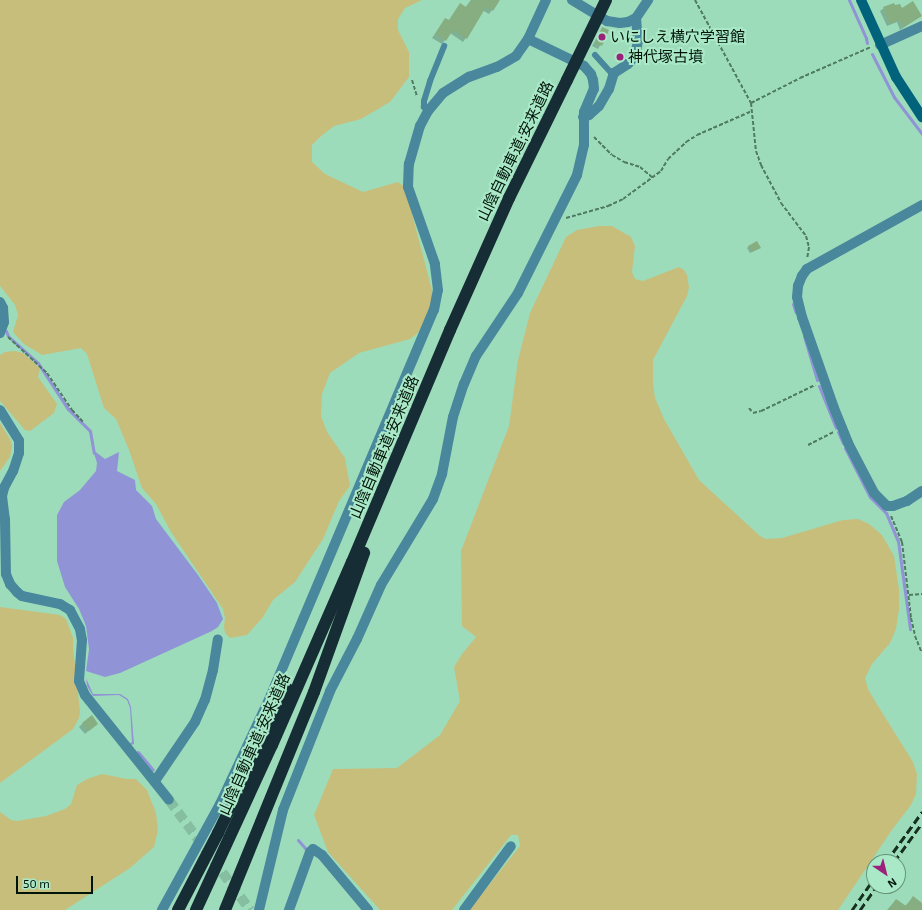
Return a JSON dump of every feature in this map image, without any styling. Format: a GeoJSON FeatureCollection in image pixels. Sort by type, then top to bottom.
{"type":"FeatureCollection","features":[{"type":"Feature","properties":{"kind":"highway","name":"山陰自動車道;安来道路"},"geometry":{"type":"LineString","coordinates":[[196,910],[272,745],[394,467],[450,330],[497,226],[606,0]]}},
{"type":"Feature","properties":{"kind":"highway"},"geometry":{"type":"LineString","coordinates":[[225,910],[314,692],[394,467]]}},
{"type":"Feature","properties":{"kind":"highway"},"geometry":{"type":"LineString","coordinates":[[178,910],[222,826],[331,598],[352,562]]}},
{"type":"Feature","properties":{"kind":"main road"},"geometry":{"type":"LineString","coordinates":[[861,0],[880,45],[905,93],[922,116]]}},
{"type":"Feature","properties":{"kind":"street"},"geometry":{"type":"LineString","coordinates":[[162,910],[220,804],[271,695],[434,310],[438,290],[435,264],[408,187],[409,164],[420,126],[428,111],[443,93],[469,77],[506,63],[522,49],[546,0]]}},
{"type":"Feature","properties":{"kind":"street"},"geometry":{"type":"LineString","coordinates":[[572,0],[613,23],[628,22],[636,18],[648,0]]}},
{"type":"Feature","properties":{"kind":"street"},"geometry":{"type":"LineString","coordinates":[[583,116],[589,115],[599,106],[609,89],[613,75],[618,69],[628,64],[636,56],[638,41],[636,18]]}},
{"type":"Feature","properties":{"kind":"street"},"geometry":{"type":"LineString","coordinates":[[880,45],[922,26]]}},
{"type":"Feature","properties":{"kind":"street"},"geometry":{"type":"LineString","coordinates":[[259,910],[263,901],[283,810],[330,691],[357,639],[381,585],[433,499],[442,474],[453,417],[464,384],[476,356],[510,306],[557,218],[580,167],[584,145],[583,116],[594,89],[591,74],[584,66],[528,39]]}},
{"type":"Feature","properties":{"kind":"street"},"geometry":{"type":"LineString","coordinates":[[922,205],[807,269],[798,286],[798,297],[802,317],[824,381],[842,428],[876,496],[887,506],[900,505],[922,491]]}},
{"type":"Feature","properties":{"kind":"street"},"geometry":{"type":"LineString","coordinates":[[0,302],[4,322],[1,332]]}},
{"type":"Feature","properties":{"kind":"street"},"geometry":{"type":"LineString","coordinates":[[0,410],[18,441],[20,453],[4,488],[2,496],[5,520],[6,574],[10,584],[22,596],[60,604],[70,610],[80,629],[82,640],[79,681],[85,695],[113,732],[155,781],[169,800]]}},
{"type":"Feature","properties":{"kind":"street"},"geometry":{"type":"LineString","coordinates":[[155,781],[195,722],[205,700],[213,670],[218,638]]}},
{"type":"Feature","properties":{"kind":"street"},"geometry":{"type":"LineString","coordinates":[[464,910],[511,846]]}},
{"type":"Feature","properties":{"kind":"street"},"geometry":{"type":"LineString","coordinates":[[289,910],[311,850],[313,849],[322,855],[368,910]]}},
{"type":"Feature","properties":{"kind":"lane"},"geometry":{"type":"LineString","coordinates":[[428,111],[424,107],[424,101],[444,46]]}},
{"type":"Feature","properties":{"kind":"lane"},"geometry":{"type":"LineString","coordinates":[[595,55],[613,75]]}},
{"type":"Feature","properties":{"kind":"path"},"geometry":{"type":"LineString","coordinates":[[695,0],[751,103],[755,127],[756,151],[761,165],[781,204],[806,236],[809,243],[807,269]]}},
{"type":"Feature","properties":{"kind":"path"},"geometry":{"type":"LineString","coordinates":[[751,103],[864,49],[880,45]]}},
{"type":"Feature","properties":{"kind":"path"},"geometry":{"type":"LineString","coordinates":[[557,218],[562,220],[578,213],[608,206],[629,196],[661,171],[678,148],[696,135],[752,111]]}},
{"type":"Feature","properties":{"kind":"path"},"geometry":{"type":"LineString","coordinates":[[584,129],[612,155],[624,162],[640,167],[653,178]]}},
{"type":"Feature","properties":{"kind":"path"},"geometry":{"type":"LineString","coordinates":[[1,332],[46,373],[72,410],[83,422]]}},
{"type":"Feature","properties":{"kind":"path"},"geometry":{"type":"LineString","coordinates":[[749,408],[753,413],[760,411],[824,381]]}},
{"type":"Feature","properties":{"kind":"path"},"geometry":{"type":"LineString","coordinates":[[808,445],[842,428]]}},
{"type":"Feature","properties":{"kind":"path"},"geometry":{"type":"LineString","coordinates":[[887,506],[902,542],[915,636],[922,653]]}},
{"type":"Feature","properties":{"kind":"path"},"geometry":{"type":"LineString","coordinates":[[909,595],[922,594]]}},
{"type":"Feature","properties":{"kind":"shaded area"},"geometry":{"type":"Polygon","coordinates":[[[0,0],[422,0],[405,8],[398,19],[398,30],[409,52],[409,77],[390,102],[361,119],[334,126],[320,137],[312,145],[312,162],[325,174],[363,192],[398,182],[405,187],[433,294],[430,311],[418,333],[410,339],[359,353],[330,373],[322,394],[321,416],[327,432],[345,458],[350,486],[339,501],[323,539],[295,582],[273,600],[263,617],[247,635],[230,638],[225,633],[225,618],[223,609],[171,532],[156,504],[142,488],[129,450],[116,419],[104,408],[87,354],[81,348],[42,355],[24,344],[13,332],[18,315],[15,305],[0,286],[0,0]]]}},
{"type":"Feature","properties":{"kind":"shaded area"},"geometry":{"type":"Polygon","coordinates":[[[599,226],[612,226],[631,237],[635,246],[632,272],[635,279],[643,281],[679,267],[684,270],[687,275],[689,287],[687,296],[653,360],[653,383],[655,398],[664,419],[699,480],[760,536],[766,539],[782,538],[843,520],[858,519],[869,524],[882,535],[894,556],[899,590],[899,609],[896,629],[890,643],[872,664],[865,678],[868,689],[913,762],[917,774],[916,794],[911,805],[876,854],[866,854],[866,868],[838,910],[469,910],[520,846],[518,835],[511,835],[452,910],[380,910],[328,852],[314,815],[333,769],[397,768],[440,735],[460,701],[454,667],[462,654],[476,637],[462,626],[461,551],[509,426],[518,360],[530,313],[566,237],[577,230],[599,226]]]}},
{"type":"Feature","properties":{"kind":"shaded area"},"geometry":{"type":"Polygon","coordinates":[[[15,351],[23,353],[40,368],[38,377],[57,404],[54,413],[30,431],[25,430],[0,401],[0,355],[5,352],[15,351]]]}},
{"type":"Feature","properties":{"kind":"shaded area"},"geometry":{"type":"Polygon","coordinates":[[[0,423],[10,439],[12,446],[10,457],[0,471],[0,423]]]}},
{"type":"Feature","properties":{"kind":"shaded area"},"geometry":{"type":"Polygon","coordinates":[[[0,607],[60,615],[66,619],[73,638],[80,712],[79,718],[73,729],[0,783],[0,607]]]}},
{"type":"Feature","properties":{"kind":"shaded area"},"geometry":{"type":"Polygon","coordinates":[[[102,774],[127,779],[136,779],[147,790],[156,813],[158,830],[154,847],[130,868],[65,910],[0,910],[0,812],[11,820],[17,821],[46,816],[65,809],[71,804],[77,785],[87,779],[102,774]]]}},
{"type":"Feature","properties":{"kind":"water"},"geometry":{"type":"Polygon","coordinates":[[[93,450],[105,459],[119,452],[117,471],[135,480],[136,490],[152,506],[156,519],[217,603],[223,619],[218,627],[212,631],[120,673],[105,677],[86,671],[89,649],[86,626],[79,609],[65,587],[57,561],[57,515],[64,502],[80,490],[96,471],[97,463],[93,450]]]}},
{"type":"Feature","properties":{"kind":"water"},"geometry":{"type":"Polygon","coordinates":[[[86,678],[93,694],[120,694],[128,699],[131,707],[134,744],[131,745],[130,743],[132,742],[130,708],[127,700],[119,695],[93,696],[87,686],[86,678]]]}},
{"type":"Feature","properties":{"kind":"building"},"geometry":{"type":"Polygon","coordinates":[[[471,0],[500,0],[493,11],[486,7],[467,39],[453,30],[446,41],[435,34],[445,18],[449,20],[460,3],[466,7],[471,0]]]}},
{"type":"Feature","properties":{"kind":"building"},"geometry":{"type":"Polygon","coordinates":[[[913,1],[922,16],[904,27],[901,20],[890,24],[883,7],[894,3],[895,5],[900,4],[902,8],[913,1]]]}},
{"type":"Feature","properties":{"kind":"building","name":"いにしえ横穴学習館"},"geometry":{"type":"Polygon","coordinates":[[[602,27],[609,30],[602,46],[595,43],[602,27]]]}},
{"type":"Feature","properties":{"kind":"building"},"geometry":{"type":"Polygon","coordinates":[[[757,241],[761,248],[752,252],[748,246],[757,241]]]}},
{"type":"Feature","properties":{"kind":"building"},"geometry":{"type":"Polygon","coordinates":[[[92,715],[98,724],[89,731],[82,723],[92,715]]]}},
{"type":"Feature","properties":{"kind":"building"},"geometry":{"type":"Polygon","coordinates":[[[913,896],[922,903],[922,910],[888,910],[896,899],[906,906],[913,896]]]}},
{"type":"Feature","properties":{"kind":"waterway"},"geometry":{"type":"LineString","coordinates":[[849,0],[867,43]]}},
{"type":"Feature","properties":{"kind":"waterway"},"geometry":{"type":"LineString","coordinates":[[872,54],[894,97],[922,134]]}},
{"type":"Feature","properties":{"kind":"waterway"},"geometry":{"type":"LineString","coordinates":[[793,304],[796,313]]}},
{"type":"Feature","properties":{"kind":"waterway"},"geometry":{"type":"LineString","coordinates":[[6,331],[8,336],[38,363],[68,409],[90,431],[94,453]]}},
{"type":"Feature","properties":{"kind":"waterway"},"geometry":{"type":"LineString","coordinates":[[804,336],[817,380]]}},
{"type":"Feature","properties":{"kind":"waterway"},"geometry":{"type":"LineString","coordinates":[[819,386],[836,428]]}},
{"type":"Feature","properties":{"kind":"waterway"},"geometry":{"type":"LineString","coordinates":[[838,432],[843,443]]}},
{"type":"Feature","properties":{"kind":"waterway"},"geometry":{"type":"LineString","coordinates":[[845,448],[870,497],[886,513],[898,541],[910,629]]}},
{"type":"Feature","properties":{"kind":"waterway"},"geometry":{"type":"LineString","coordinates":[[138,752],[153,770]]}},
{"type":"Feature","properties":{"kind":"waterway"},"geometry":{"type":"LineString","coordinates":[[298,840],[305,848]]}},
{"type":"Feature","properties":{"kind":"tunnel"},"geometry":{"type":"LineString","coordinates":[[169,800],[250,910]]}},
{"type":"Feature","properties":{"kind":"railway"},"geometry":{"type":"LineString","coordinates":[[892,854],[922,812]]}},
{"type":"Feature","properties":{"kind":"railway"},"geometry":{"type":"LineString","coordinates":[[900,854],[922,823]]}},
{"type":"Feature","properties":{"kind":"railway"},"geometry":{"type":"LineString","coordinates":[[852,910],[866,890]]}},
{"type":"Feature","properties":{"kind":"railway"},"geometry":{"type":"LineString","coordinates":[[860,910],[871,894]]}},
{"type":"Feature","properties":{"kind":"place","name":"いにしえ横穴学習館"},"geometry":{"type":"Point","coordinates":[602,37]}},
{"type":"Feature","properties":{"kind":"place","name":"神代塚古墳"},"geometry":{"type":"Point","coordinates":[620,57]}}]}
